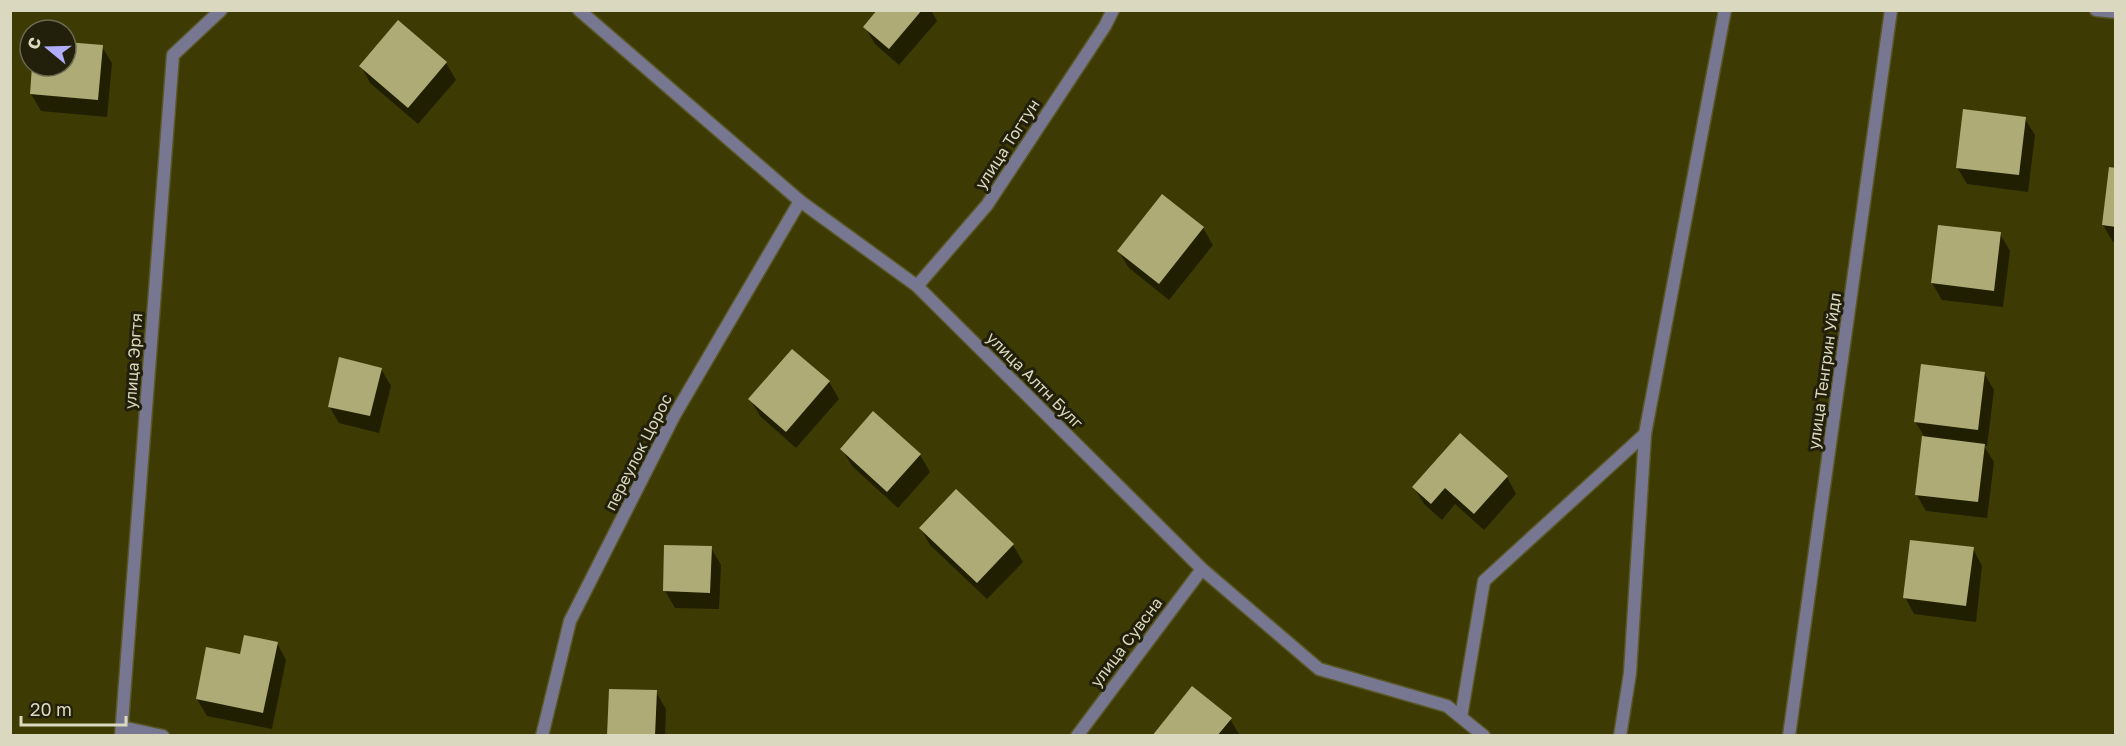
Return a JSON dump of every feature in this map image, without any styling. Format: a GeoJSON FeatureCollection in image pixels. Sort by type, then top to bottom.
{"type":"FeatureCollection","features":[{"type":"Feature","properties":{"kind":"street","name":"улица Эргтя"},"geometry":{"type":"LineString","coordinates":[[121,731],[173,55],[221,10]]}},
{"type":"Feature","properties":{"kind":"street","name":"улица Алтн Булг"},"geometry":{"type":"LineString","coordinates":[[579,10],[800,201],[917,286],[1202,569],[1319,669],[1447,706],[1484,735]]}},
{"type":"Feature","properties":{"kind":"street","name":"улица Тогтун"},"geometry":{"type":"LineString","coordinates":[[917,286],[987,205],[1105,26],[1113,10]]}},
{"type":"Feature","properties":{"kind":"street"},"geometry":{"type":"LineString","coordinates":[[1620,735],[1630,673],[1645,434],[1725,10]]}},
{"type":"Feature","properties":{"kind":"street","name":"улица Тенгрин Уйдл"},"geometry":{"type":"LineString","coordinates":[[1789,735],[1891,10]]}},
{"type":"Feature","properties":{"kind":"street"},"geometry":{"type":"LineString","coordinates":[[2096,10],[2115,12]]}},
{"type":"Feature","properties":{"kind":"street","name":"переулок Цорос"},"geometry":{"type":"LineString","coordinates":[[542,735],[570,621],[674,416],[800,201]]}},
{"type":"Feature","properties":{"kind":"street"},"geometry":{"type":"LineString","coordinates":[[1461,717],[1484,581],[1645,434]]}},
{"type":"Feature","properties":{"kind":"street","name":"улица Сувсна"},"geometry":{"type":"LineString","coordinates":[[1077,735],[1202,569]]}},
{"type":"Feature","properties":{"kind":"street"},"geometry":{"type":"LineString","coordinates":[[121,731],[163,735]]}},
{"type":"Feature","properties":{"kind":"building"},"geometry":{"type":"Polygon","coordinates":[[[877,10],[922,10],[889,49],[863,27],[877,10]]]}},
{"type":"Feature","properties":{"kind":"building"},"geometry":{"type":"Polygon","coordinates":[[[398,20],[447,62],[408,108],[359,66],[398,20]]]}},
{"type":"Feature","properties":{"kind":"building"},"geometry":{"type":"Polygon","coordinates":[[[78,43],[103,45],[98,100],[30,94],[31,78],[78,78],[78,43]]]}},
{"type":"Feature","properties":{"kind":"building"},"geometry":{"type":"Polygon","coordinates":[[[1963,109],[2026,117],[2019,175],[1956,168],[1963,109]]]}},
{"type":"Feature","properties":{"kind":"building"},"geometry":{"type":"Polygon","coordinates":[[[2109,167],[2116,168],[2116,227],[2102,225],[2109,167]]]}},
{"type":"Feature","properties":{"kind":"building"},"geometry":{"type":"Polygon","coordinates":[[[1162,194],[1204,227],[1159,284],[1117,251],[1162,194]]]}},
{"type":"Feature","properties":{"kind":"building"},"geometry":{"type":"Polygon","coordinates":[[[1938,225],[2001,232],[1994,291],[1931,283],[1938,225]]]}},
{"type":"Feature","properties":{"kind":"building"},"geometry":{"type":"Polygon","coordinates":[[[792,349],[830,381],[786,432],[748,399],[792,349]]]}},
{"type":"Feature","properties":{"kind":"building"},"geometry":{"type":"Polygon","coordinates":[[[339,357],[382,368],[370,416],[328,407],[339,357]]]}},
{"type":"Feature","properties":{"kind":"building"},"geometry":{"type":"Polygon","coordinates":[[[1921,364],[1985,372],[1978,430],[1914,422],[1921,364]]]}},
{"type":"Feature","properties":{"kind":"building"},"geometry":{"type":"Polygon","coordinates":[[[873,411],[921,454],[887,492],[840,449],[873,411]]]}},
{"type":"Feature","properties":{"kind":"building"},"geometry":{"type":"Polygon","coordinates":[[[1460,433],[1508,476],[1474,514],[1445,488],[1431,504],[1412,487],[1460,433]]]}},
{"type":"Feature","properties":{"kind":"building"},"geometry":{"type":"Polygon","coordinates":[[[1922,436],[1985,444],[1978,502],[1915,495],[1922,436]]]}},
{"type":"Feature","properties":{"kind":"building"},"geometry":{"type":"Polygon","coordinates":[[[956,489],[1014,544],[977,583],[919,528],[956,489]]]}},
{"type":"Feature","properties":{"kind":"building"},"geometry":{"type":"Polygon","coordinates":[[[1910,540],[1974,547],[1966,606],[1903,598],[1910,540]]]}},
{"type":"Feature","properties":{"kind":"building"},"geometry":{"type":"Polygon","coordinates":[[[664,545],[712,546],[710,593],[663,591],[664,545]]]}},
{"type":"Feature","properties":{"kind":"building"},"geometry":{"type":"Polygon","coordinates":[[[244,635],[278,642],[263,713],[196,699],[206,647],[240,654],[244,635]]]}},
{"type":"Feature","properties":{"kind":"building"},"geometry":{"type":"Polygon","coordinates":[[[1192,686],[1232,718],[1217,736],[1152,736],[1192,686]]]}},
{"type":"Feature","properties":{"kind":"building"},"geometry":{"type":"Polygon","coordinates":[[[609,689],[657,690],[655,736],[607,736],[609,689]]]}}]}
